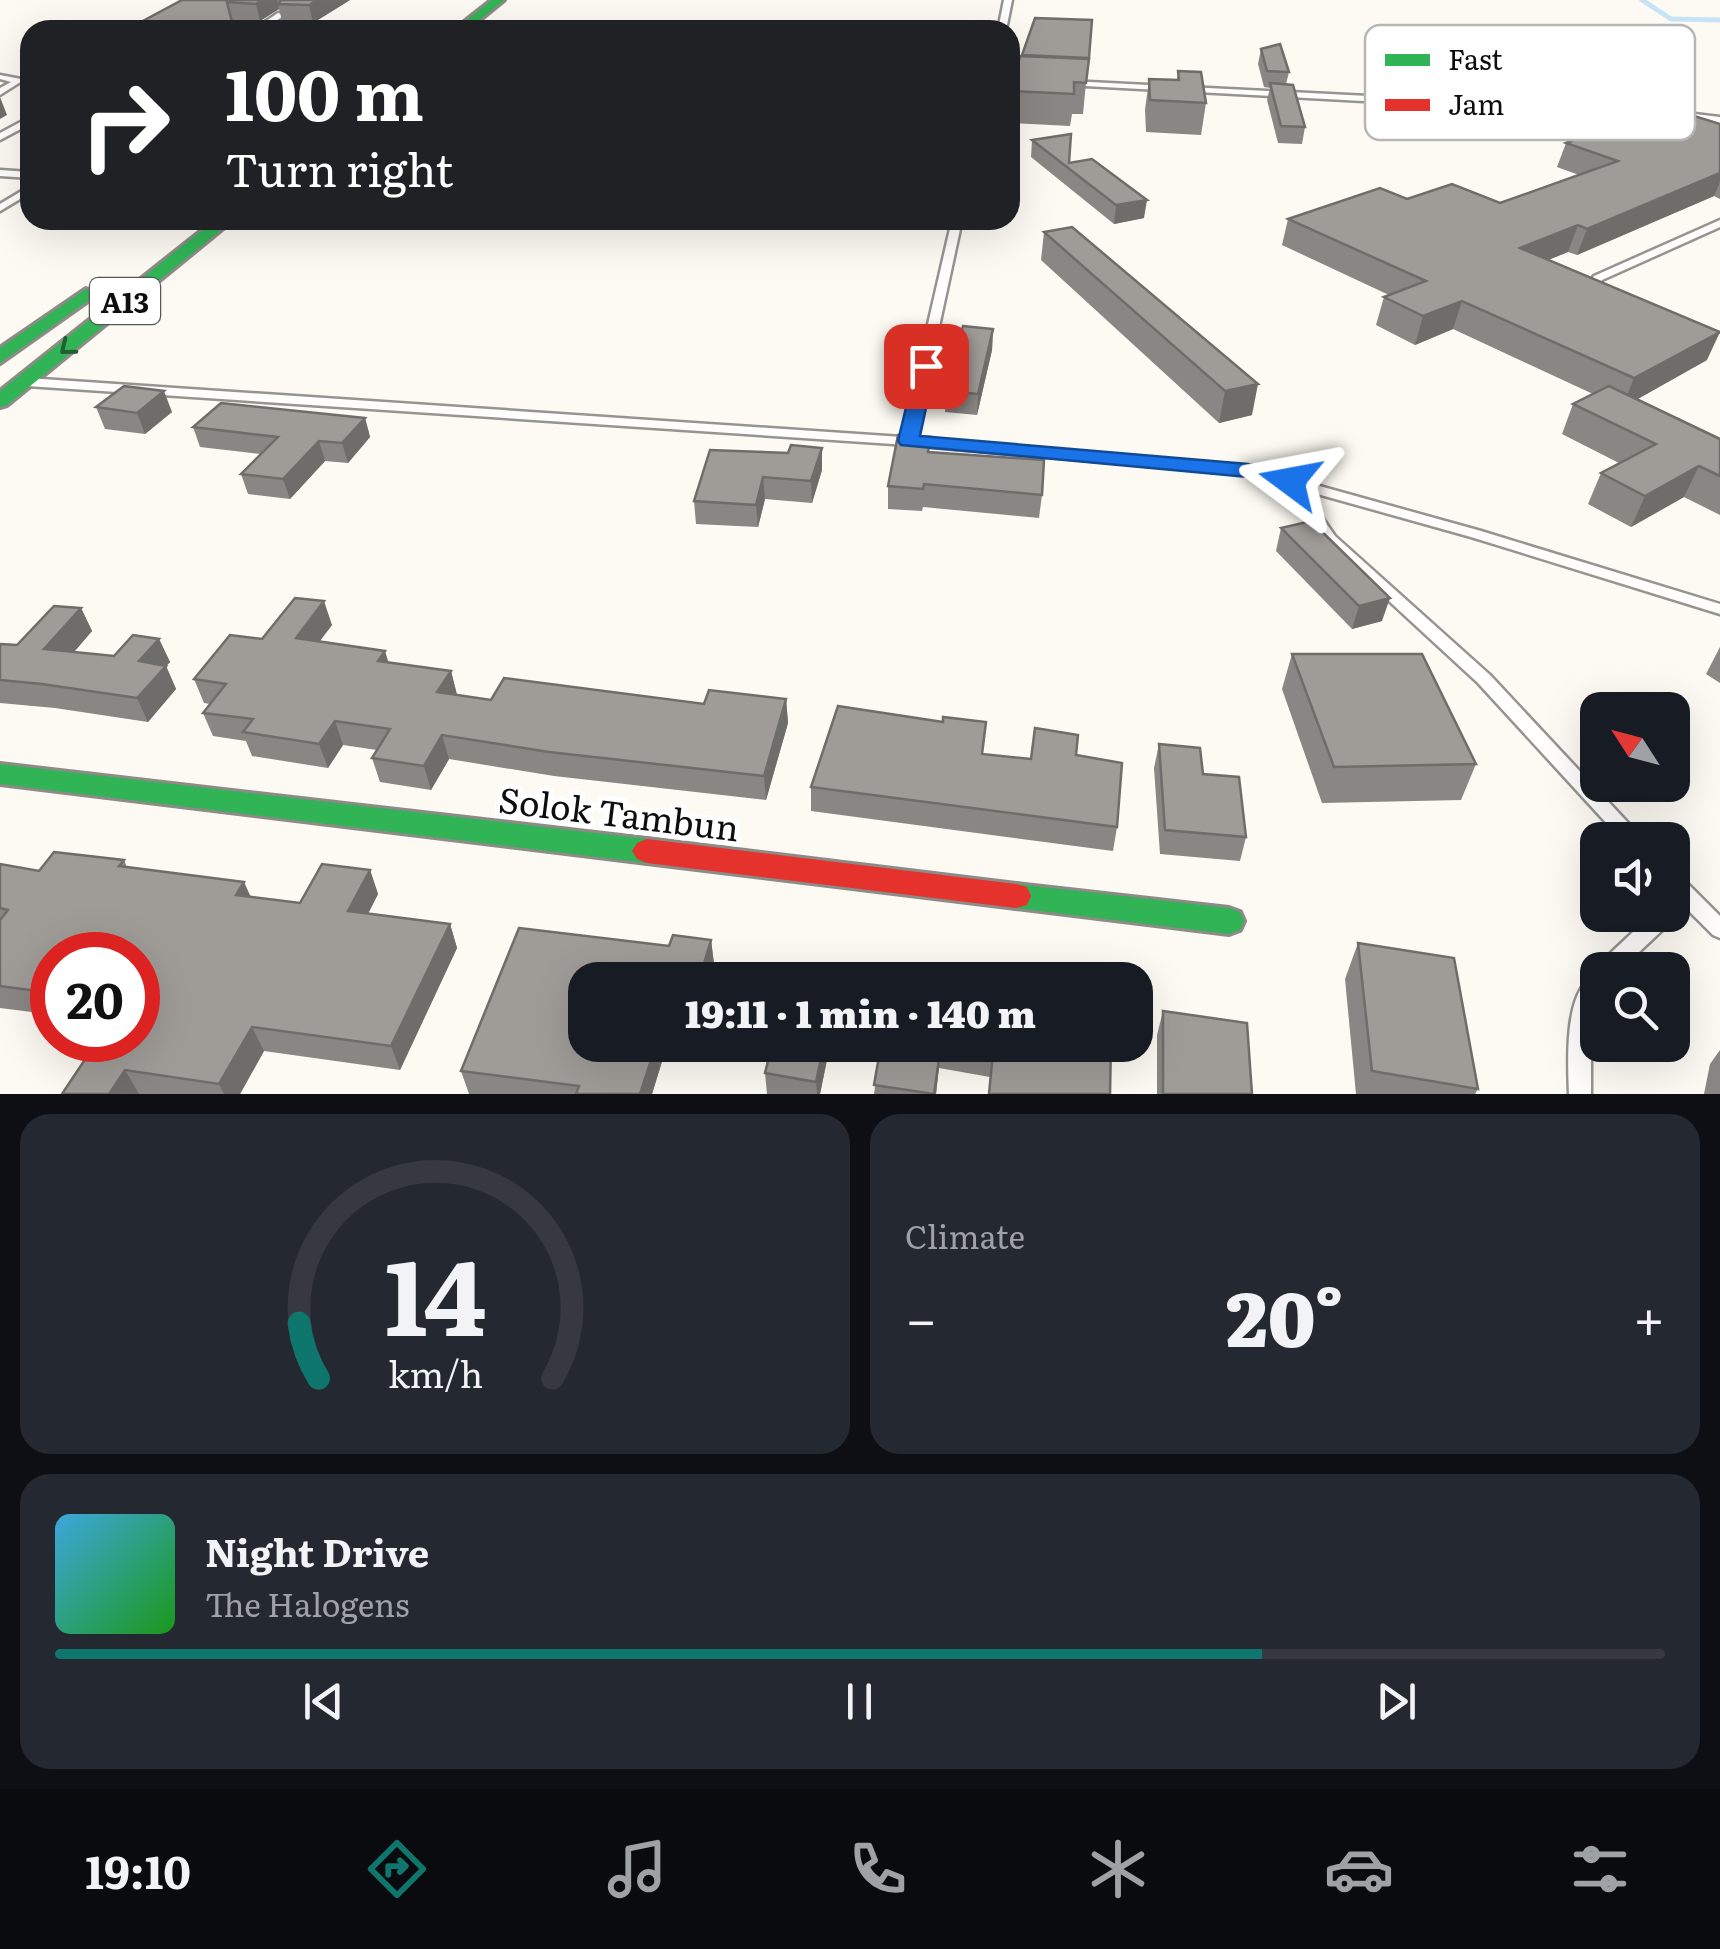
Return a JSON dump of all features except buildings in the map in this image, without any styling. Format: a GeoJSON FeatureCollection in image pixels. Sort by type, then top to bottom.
{"type":"FeatureCollection","features":[{"type":"Feature","properties":{"kind":"main road"},"geometry":{"type":"LineString","coordinates":[[449,20],[475,0]]}},
{"type":"Feature","properties":{"kind":"main road"},"geometry":{"type":"LineString","coordinates":[[473,20],[499,0]]}},
{"type":"Feature","properties":{"kind":"main road","name":"A13"},"geometry":{"type":"LineString","coordinates":[[0,401],[212,230]]}},
{"type":"Feature","properties":{"kind":"main road","name":"A13"},"geometry":{"type":"LineString","coordinates":[[0,356],[110,277]]}},
{"type":"Feature","properties":{"kind":"main road","name":"Solok Tambun"},"geometry":{"type":"LineString","coordinates":[[0,774],[1229,921]]}},
{"type":"Feature","properties":{"kind":"lane"},"geometry":{"type":"LineString","coordinates":[[275,20],[282,16]]}},
{"type":"Feature","properties":{"kind":"lane"},"geometry":{"type":"LineString","coordinates":[[0,77],[18,81],[0,92]]}},
{"type":"Feature","properties":{"kind":"lane"},"geometry":{"type":"LineString","coordinates":[[1048,82],[1365,99]]}},
{"type":"Feature","properties":{"kind":"lane"},"geometry":{"type":"LineString","coordinates":[[1695,118],[1720,120]]}},
{"type":"Feature","properties":{"kind":"lane"},"geometry":{"type":"LineString","coordinates":[[1621,300],[1594,285],[1598,278],[1720,223]]}},
{"type":"Feature","properties":{"kind":"lane"},"geometry":{"type":"LineString","coordinates":[[908,441],[955,230]]}},
{"type":"Feature","properties":{"kind":"lane"},"geometry":{"type":"LineString","coordinates":[[25,382],[908,441],[1248,470],[1720,610]]}},
{"type":"Feature","properties":{"kind":"lane"},"geometry":{"type":"LineString","coordinates":[[1290,481],[1330,539],[1484,679],[1617,822]]}},
{"type":"Feature","properties":{"kind":"lane"},"geometry":{"type":"LineString","coordinates":[[1690,910],[1720,930]]}},
{"type":"Feature","properties":{"kind":"lane"},"geometry":{"type":"LineString","coordinates":[[1625,952],[1647,932]]}},
{"type":"Feature","properties":{"kind":"lane"},"geometry":{"type":"LineString","coordinates":[[1580,1033],[1580,1094]]}},
{"type":"Feature","properties":{"kind":"waterway"},"geometry":{"type":"LineString","coordinates":[[1642,0],[1671,19],[1720,20]]}},
{"type":"Feature","properties":{"kind":"traffic: fast"},"geometry":{"type":"LineString","coordinates":[[473,20],[499,0]]}},
{"type":"Feature","properties":{"kind":"traffic: fast"},"geometry":{"type":"LineString","coordinates":[[0,401],[213,230]]}},
{"type":"Feature","properties":{"kind":"traffic: fast"},"geometry":{"type":"LineString","coordinates":[[0,357],[86,294]]}},
{"type":"Feature","properties":{"kind":"traffic: fast"},"geometry":{"type":"LineString","coordinates":[[0,774],[647,851]]}},
{"type":"Feature","properties":{"kind":"traffic: fast"},"geometry":{"type":"LineString","coordinates":[[1016,896],[1229,921]]}},
{"type":"Feature","properties":{"kind":"traffic: jam"},"geometry":{"type":"LineString","coordinates":[[647,851],[1016,896]]}},
{"type":"Feature","properties":{"kind":"route"},"geometry":{"type":"LineString","coordinates":[[926,366],[908,441],[1248,470],[1290,481]]}}]}
